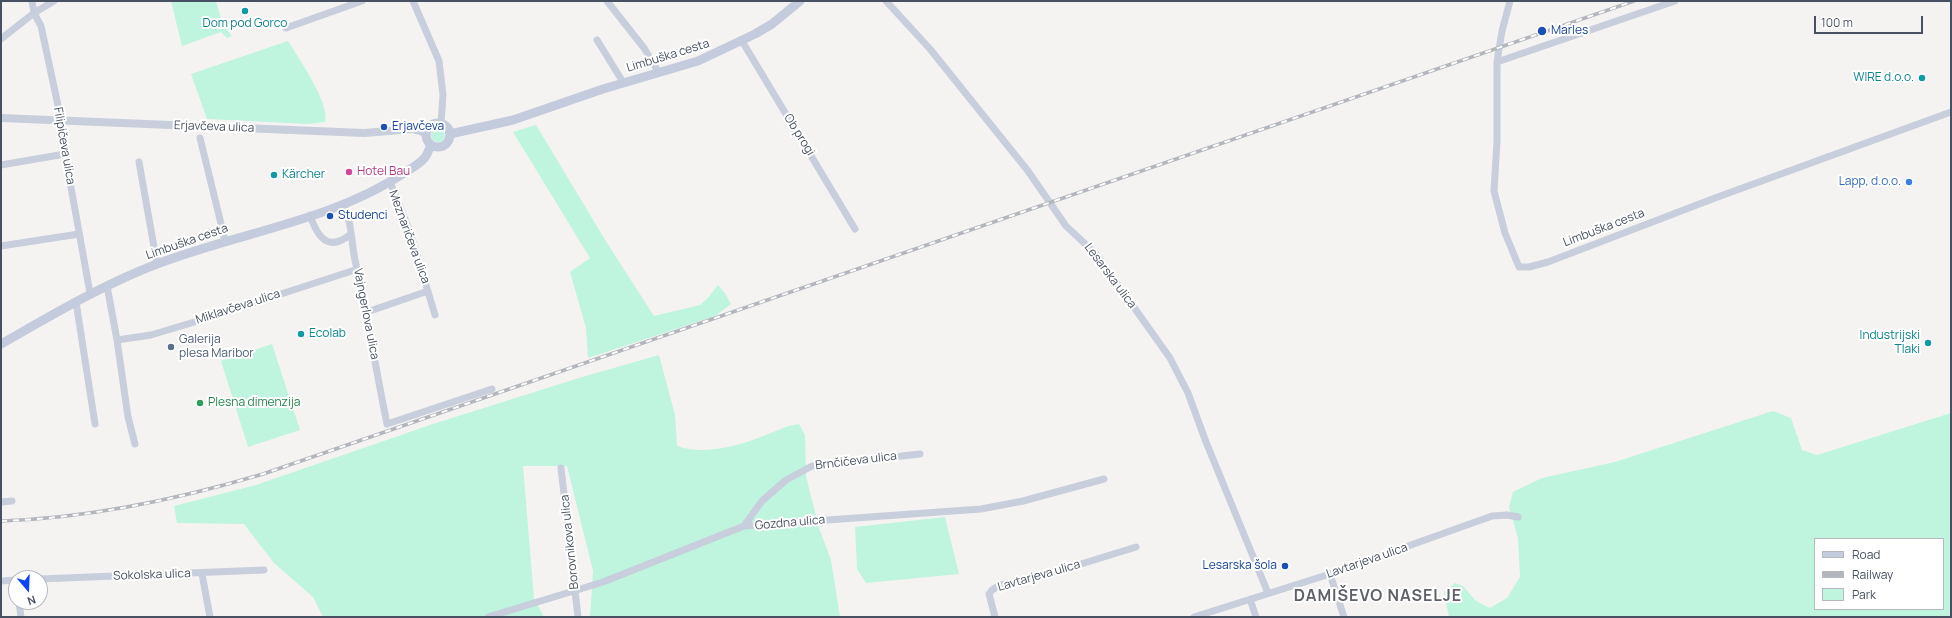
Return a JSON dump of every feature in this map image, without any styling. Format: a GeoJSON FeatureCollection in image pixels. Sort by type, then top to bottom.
{"type":"FeatureCollection","features":[{"type":"Feature","properties":{"kind":"main road","name":"Limbuška cesta"},"geometry":{"type":"LineString","coordinates":[[450,134],[526,116],[623,82],[698,61],[742,42],[772,24],[800,1]]}},
{"type":"Feature","properties":{"kind":"main road"},"geometry":{"type":"LineString","coordinates":[[441,123],[446,126],[450,134],[450,139],[446,145],[438,148],[428,142],[426,133],[432,125],[441,123]]}},
{"type":"Feature","properties":{"kind":"main road","name":"Limbuška cesta"},"geometry":{"type":"LineString","coordinates":[[1,344],[90,293],[157,264],[225,240],[343,204],[390,182],[418,164],[426,156],[431,145]]}},
{"type":"Feature","properties":{"kind":"street","name":"Filipičeva ulica"},"geometry":{"type":"LineString","coordinates":[[32,1],[34,13],[40,26],[62,129],[65,154],[90,293]]}},
{"type":"Feature","properties":{"kind":"street"},"geometry":{"type":"LineString","coordinates":[[1,39],[34,13],[54,1]]}},
{"type":"Feature","properties":{"kind":"street"},"geometry":{"type":"LineString","coordinates":[[286,28],[362,1]]}},
{"type":"Feature","properties":{"kind":"street"},"geometry":{"type":"LineString","coordinates":[[413,1],[439,61],[443,94],[441,123]]}},
{"type":"Feature","properties":{"kind":"street"},"geometry":{"type":"LineString","coordinates":[[606,1],[644,48],[659,73]]}},
{"type":"Feature","properties":{"kind":"street","name":"Lesarska ulica"},"geometry":{"type":"LineString","coordinates":[[886,1],[940,61],[1028,171],[1066,226],[1096,254],[1170,358],[1188,393],[1206,442],[1268,593]]}},
{"type":"Feature","properties":{"kind":"street","name":"Limbuška cesta"},"geometry":{"type":"LineString","coordinates":[[1510,1],[1502,31],[1497,62],[1497,140],[1494,191],[1505,233],[1519,267],[1529,267],[1548,262],[1714,198],[1951,112]]}},
{"type":"Feature","properties":{"kind":"street"},"geometry":{"type":"LineString","coordinates":[[1497,62],[1675,1]]}},
{"type":"Feature","properties":{"kind":"street","name":"Limbuška cesta"},"geometry":{"type":"LineString","coordinates":[[597,40],[623,82]]}},
{"type":"Feature","properties":{"kind":"street","name":"Ob progi"},"geometry":{"type":"LineString","coordinates":[[742,42],[814,158],[855,229]]}},
{"type":"Feature","properties":{"kind":"street","name":"Erjavčeva ulica"},"geometry":{"type":"LineString","coordinates":[[1,118],[364,133],[414,129],[426,133]]}},
{"type":"Feature","properties":{"kind":"street"},"geometry":{"type":"LineString","coordinates":[[200,138],[225,240]]}},
{"type":"Feature","properties":{"kind":"street"},"geometry":{"type":"LineString","coordinates":[[1,165],[65,154]]}},
{"type":"Feature","properties":{"kind":"street"},"geometry":{"type":"LineString","coordinates":[[139,162],[157,264]]}},
{"type":"Feature","properties":{"kind":"street","name":"Meznaričeva ulica"},"geometry":{"type":"LineString","coordinates":[[390,182],[410,232],[435,315]]}},
{"type":"Feature","properties":{"kind":"street","name":"Vajngerlova ulica"},"geometry":{"type":"LineString","coordinates":[[343,204],[351,223],[351,234],[387,424],[492,389]]}},
{"type":"Feature","properties":{"kind":"street"},"geometry":{"type":"LineString","coordinates":[[310,215],[322,239],[329,243],[342,241],[351,234]]}},
{"type":"Feature","properties":{"kind":"street"},"geometry":{"type":"LineString","coordinates":[[1,246],[79,234]]}},
{"type":"Feature","properties":{"kind":"street","name":"Miklavčeva ulica"},"geometry":{"type":"LineString","coordinates":[[117,340],[151,334],[188,324],[358,269]]}},
{"type":"Feature","properties":{"kind":"street"},"geometry":{"type":"LineString","coordinates":[[107,286],[117,340],[128,417],[135,444]]}},
{"type":"Feature","properties":{"kind":"street","name":"Meznaričeva ulica"},"geometry":{"type":"LineString","coordinates":[[367,312],[428,291]]}},
{"type":"Feature","properties":{"kind":"street"},"geometry":{"type":"LineString","coordinates":[[76,302],[95,424]]}},
{"type":"Feature","properties":{"kind":"street","name":"Brnčičeva ulica"},"geometry":{"type":"LineString","coordinates":[[744,526],[762,501],[786,480],[812,466],[920,454]]}},
{"type":"Feature","properties":{"kind":"street","name":"Borovnikova ulica"},"geometry":{"type":"LineString","coordinates":[[561,468],[578,617]]}},
{"type":"Feature","properties":{"kind":"street","name":"Gozdna ulica"},"geometry":{"type":"LineString","coordinates":[[488,617],[603,582],[744,526],[981,509],[1023,501],[1104,479]]}},
{"type":"Feature","properties":{"kind":"street"},"geometry":{"type":"LineString","coordinates":[[1,502],[12,501]]}},
{"type":"Feature","properties":{"kind":"street","name":"Lavtarjeva ulica"},"geometry":{"type":"LineString","coordinates":[[1194,617],[1330,574],[1492,516],[1507,515],[1518,517]]}},
{"type":"Feature","properties":{"kind":"street","name":"Lavtarjeva ulica"},"geometry":{"type":"LineString","coordinates":[[994,617],[989,594],[1000,585],[1039,577],[1136,547]]}},
{"type":"Feature","properties":{"kind":"street","name":"Sokolska ulica"},"geometry":{"type":"LineString","coordinates":[[48,579],[202,574],[264,570]]}},
{"type":"Feature","properties":{"kind":"street"},"geometry":{"type":"LineString","coordinates":[[202,574],[210,617]]}},
{"type":"Feature","properties":{"kind":"street"},"geometry":{"type":"LineString","coordinates":[[1330,574],[1344,617]]}},
{"type":"Feature","properties":{"kind":"street"},"geometry":{"type":"LineString","coordinates":[[1250,599],[1256,617]]}},
{"type":"Feature","properties":{"kind":"green space"},"geometry":{"type":"Polygon","coordinates":[[[171,1],[216,1],[223,25],[232,36],[227,38],[221,32],[182,46],[171,1]]]}},
{"type":"Feature","properties":{"kind":"green space"},"geometry":{"type":"Polygon","coordinates":[[[288,41],[318,93],[323,104],[325,122],[309,124],[207,119],[191,74],[288,41]]]}},
{"type":"Feature","properties":{"kind":"green space"},"geometry":{"type":"Polygon","coordinates":[[[536,125],[607,243],[654,316],[700,305],[708,298],[718,285],[725,293],[731,304],[715,316],[588,358],[586,328],[570,272],[590,258],[513,132],[536,125]]]}},
{"type":"Feature","properties":{"kind":"green space"},"geometry":{"type":"Polygon","coordinates":[[[438,128],[443,130],[445,135],[443,140],[438,142],[433,140],[431,135],[433,130],[438,128]]]}},
{"type":"Feature","properties":{"kind":"green space"},"geometry":{"type":"Polygon","coordinates":[[[272,344],[300,430],[248,447],[221,361],[272,344]]]}},
{"type":"Feature","properties":{"kind":"green space"},"geometry":{"type":"Polygon","coordinates":[[[659,355],[675,415],[677,446],[697,450],[718,449],[749,441],[788,426],[799,424],[805,435],[806,476],[819,528],[831,560],[840,617],[590,617],[593,571],[567,466],[523,466],[534,598],[544,617],[323,617],[313,597],[274,563],[244,524],[177,523],[174,506],[256,485],[433,424],[579,378],[659,355]]]}},
{"type":"Feature","properties":{"kind":"green space"},"geometry":{"type":"Polygon","coordinates":[[[1773,411],[1791,418],[1802,450],[1817,455],[1951,413],[1951,617],[1449,617],[1444,592],[1455,583],[1463,586],[1476,601],[1490,608],[1507,598],[1520,577],[1518,538],[1509,507],[1513,492],[1542,478],[1615,462],[1773,411]]]}},
{"type":"Feature","properties":{"kind":"green space"},"geometry":{"type":"Polygon","coordinates":[[[945,517],[959,574],[866,583],[857,569],[855,527],[945,517]]]}},
{"type":"Feature","properties":{"kind":"railway"},"geometry":{"type":"LineString","coordinates":[[1,521],[68,516],[134,506],[263,474],[1634,1]]}},
{"type":"Feature","properties":{"kind":"place","name":"Dom pod Gorco"},"geometry":{"type":"Point","coordinates":[245,11]}},
{"type":"Feature","properties":{"kind":"place","name":"Marles"},"geometry":{"type":"Point","coordinates":[1542,31]}},
{"type":"Feature","properties":{"kind":"place","name":"WIRE d.o.o."},"geometry":{"type":"Point","coordinates":[1922,78]}},
{"type":"Feature","properties":{"kind":"place","name":"Erjavčeva"},"geometry":{"type":"Point","coordinates":[384,127]}},
{"type":"Feature","properties":{"kind":"place","name":"Hotel Bau"},"geometry":{"type":"Point","coordinates":[349,172]}},
{"type":"Feature","properties":{"kind":"place","name":"Kärcher"},"geometry":{"type":"Point","coordinates":[274,175]}},
{"type":"Feature","properties":{"kind":"place","name":"Lapp, d.o.o."},"geometry":{"type":"Point","coordinates":[1909,182]}},
{"type":"Feature","properties":{"kind":"place","name":"Studenci"},"geometry":{"type":"Point","coordinates":[330,216]}},
{"type":"Feature","properties":{"kind":"place","name":"Ecolab"},"geometry":{"type":"Point","coordinates":[301,334]}},
{"type":"Feature","properties":{"kind":"place","name":"Industrijski Tlaki"},"geometry":{"type":"Point","coordinates":[1928,343]}},
{"type":"Feature","properties":{"kind":"place","name":"Galerija plesa Maribor"},"geometry":{"type":"Point","coordinates":[171,347]}},
{"type":"Feature","properties":{"kind":"place","name":"Plesna dimenzija"},"geometry":{"type":"Point","coordinates":[200,403]}},
{"type":"Feature","properties":{"kind":"place","name":"Lesarska šola"},"geometry":{"type":"Point","coordinates":[1285,566]}},
{"type":"Feature","properties":{"kind":"district","name":"DAMIŠEVO NASELJE"},"geometry":{"type":"Point","coordinates":[1378,597]}}]}
